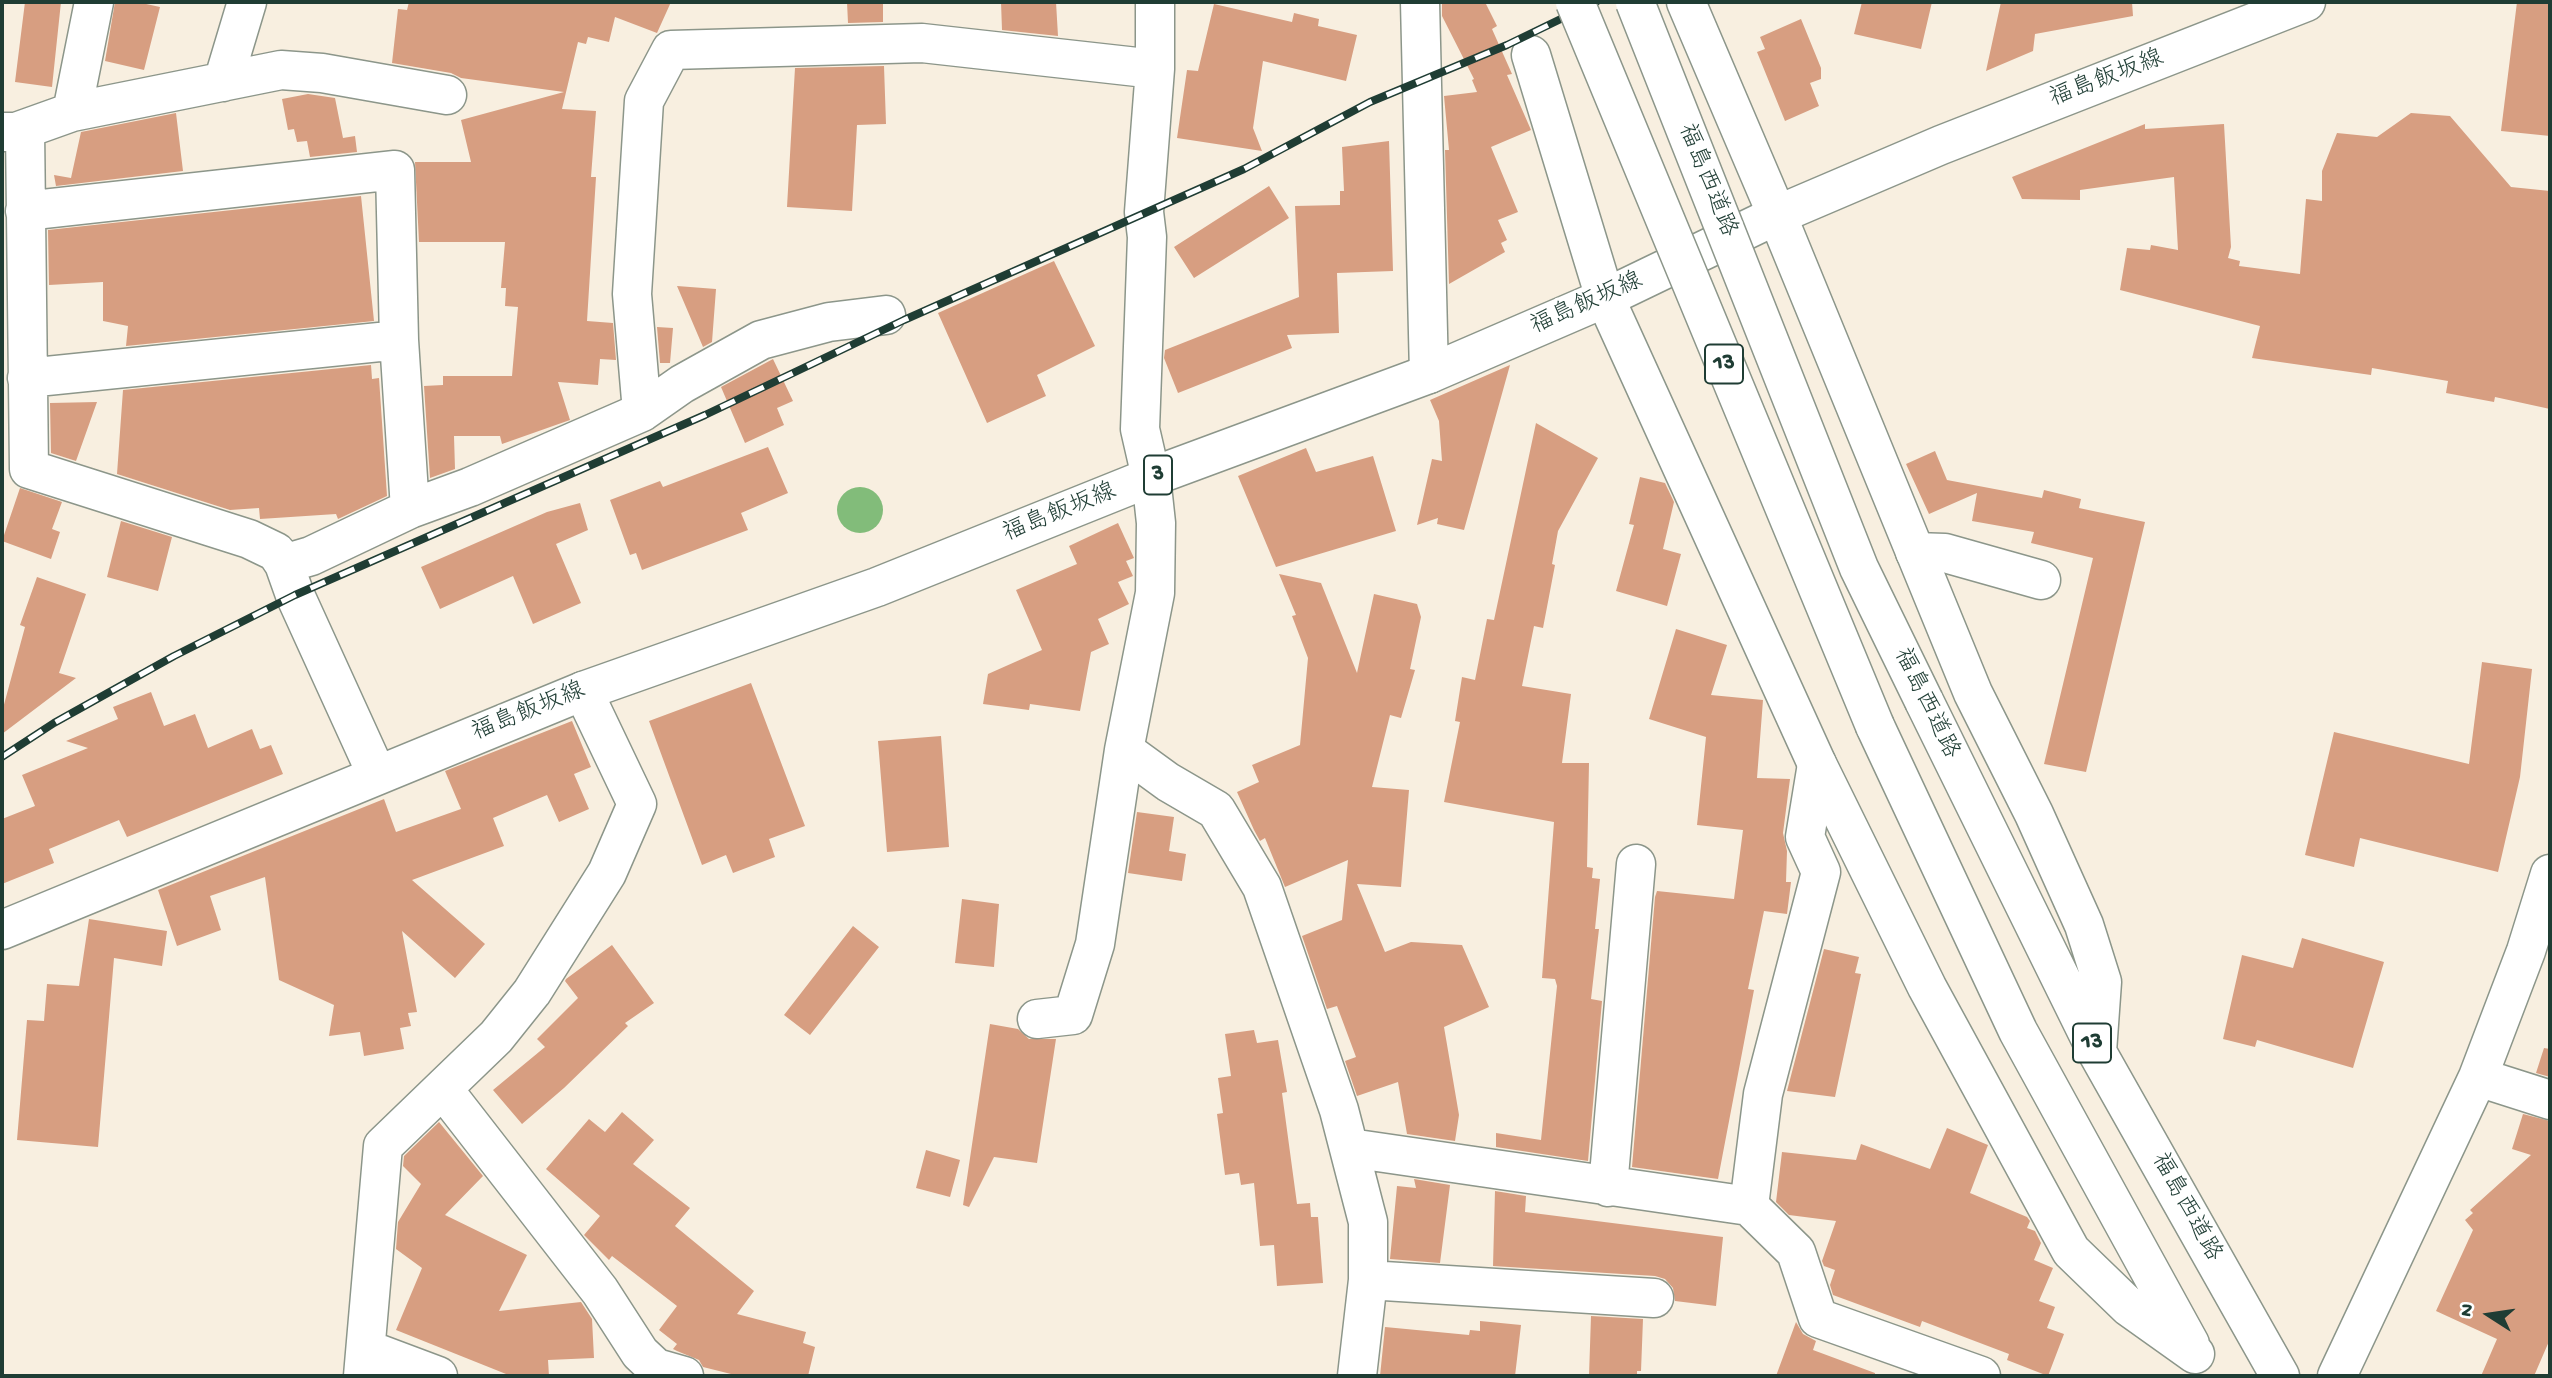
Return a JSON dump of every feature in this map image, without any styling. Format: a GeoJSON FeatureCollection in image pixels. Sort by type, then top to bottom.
{"type":"FeatureCollection","features":[{"type":"Feature","properties":{"kind":"main road"},"geometry":{"type":"LineString","coordinates":[[72,112],[94,2]]}},
{"type":"Feature","properties":{"kind":"main road"},"geometry":{"type":"LineString","coordinates":[[223,82],[247,2]]}},
{"type":"Feature","properties":{"kind":"main road"},"geometry":{"type":"LineString","coordinates":[[1037,1019],[1073,1015],[1095,944],[1124,750],[1155,593],[1156,523],[1151,477],[1140,429],[1147,237],[1144,212],[1155,69],[1155,2]]}},
{"type":"Feature","properties":{"kind":"main road"},"geometry":{"type":"LineString","coordinates":[[1420,2],[1429,373]]}},
{"type":"Feature","properties":{"kind":"main road","name":"13"},"geometry":{"type":"LineString","coordinates":[[1574,2],[1875,726],[2018,1031],[2201,1365]]}},
{"type":"Feature","properties":{"kind":"main road","name":"福島西道路"},"geometry":{"type":"LineString","coordinates":[[1635,2],[1859,568],[2097,1052],[2280,1376]]}},
{"type":"Feature","properties":{"kind":"main road"},"geometry":{"type":"LineString","coordinates":[[1686,2],[1777,215],[1973,693],[2034,814],[2084,925],[2102,982],[2097,1052]]}},
{"type":"Feature","properties":{"kind":"main road","name":"福島飯坂線"},"geometry":{"type":"LineString","coordinates":[[2,930],[583,691],[877,587],[1151,477],[1429,373],[1605,298],[1777,215],[1941,145],[2306,2]]}},
{"type":"Feature","properties":{"kind":"main road"},"geometry":{"type":"LineString","coordinates":[[642,412],[632,294],[643,101],[671,50],[922,43],[1155,69]]}},
{"type":"Feature","properties":{"kind":"main road"},"geometry":{"type":"LineString","coordinates":[[1531,55],[1605,298],[1817,764],[1927,987],[2071,1251],[2129,1307],[2201,1365]]}},
{"type":"Feature","properties":{"kind":"main road"},"geometry":{"type":"LineString","coordinates":[[377,775],[295,595],[284,564],[276,552],[250,539],[29,469],[25,211],[13,131],[72,112],[281,70],[322,73],[447,95]]}},
{"type":"Feature","properties":{"kind":"main road"},"geometry":{"type":"LineString","coordinates":[[25,211],[395,170],[399,340],[411,509]]}},
{"type":"Feature","properties":{"kind":"main road"},"geometry":{"type":"LineString","coordinates":[[284,564],[311,556],[411,509],[482,482],[642,412],[682,384],[761,340],[829,322],[886,315]]}},
{"type":"Feature","properties":{"kind":"main road"},"geometry":{"type":"LineString","coordinates":[[27,378],[399,340]]}},
{"type":"Feature","properties":{"kind":"main road"},"geometry":{"type":"LineString","coordinates":[[1915,552],[1945,554],[2041,580]]}},
{"type":"Feature","properties":{"kind":"main road"},"geometry":{"type":"LineString","coordinates":[[438,1376],[365,1362],[383,1146],[496,1037],[532,992],[607,873],[631,823],[637,804],[583,691]]}},
{"type":"Feature","properties":{"kind":"main road"},"geometry":{"type":"LineString","coordinates":[[1124,750],[1168,782],[1216,810],[1262,887],[1350,1148],[1368,1222],[1368,1280],[1357,1376]]}},
{"type":"Feature","properties":{"kind":"main road"},"geometry":{"type":"LineString","coordinates":[[1749,1206],[1763,1094],[1821,872],[1805,837],[1817,764]]}},
{"type":"Feature","properties":{"kind":"main road"},"geometry":{"type":"LineString","coordinates":[[1608,1187],[1636,864]]}},
{"type":"Feature","properties":{"kind":"main road"},"geometry":{"type":"LineString","coordinates":[[2336,1376],[2478,1077],[2526,950],[2550,874]]}},
{"type":"Feature","properties":{"kind":"main road"},"geometry":{"type":"LineString","coordinates":[[2478,1077],[2550,1100]]}},
{"type":"Feature","properties":{"kind":"main road"},"geometry":{"type":"LineString","coordinates":[[443,1090],[600,1291],[640,1353],[666,1374]]}},
{"type":"Feature","properties":{"kind":"main road"},"geometry":{"type":"LineString","coordinates":[[1350,1148],[1749,1206],[1796,1252],[1818,1318],[1981,1376]]}},
{"type":"Feature","properties":{"kind":"main road"},"geometry":{"type":"LineString","coordinates":[[1368,1280],[1654,1298]]}},
{"type":"Feature","properties":{"kind":"green space"},"geometry":{"type":"Polygon","coordinates":[[[860,487],[876,494],[883,510],[876,526],[860,533],[844,526],[837,510],[844,494],[860,487]]]}},
{"type":"Feature","properties":{"kind":"building"},"geometry":{"type":"Polygon","coordinates":[[[25,2],[61,2],[52,87],[15,82],[25,2]]]}},
{"type":"Feature","properties":{"kind":"building"},"geometry":{"type":"Polygon","coordinates":[[[115,2],[137,2],[160,7],[144,70],[105,61],[115,2]]]}},
{"type":"Feature","properties":{"kind":"building"},"geometry":{"type":"Polygon","coordinates":[[[409,2],[671,2],[657,33],[615,17],[609,42],[588,37],[586,44],[578,42],[562,109],[596,111],[591,177],[596,177],[587,321],[613,323],[616,360],[600,359],[598,385],[558,382],[570,420],[502,444],[500,436],[454,436],[455,469],[430,478],[424,386],[443,385],[443,376],[512,376],[518,307],[505,306],[506,288],[501,288],[505,242],[419,242],[415,162],[471,162],[461,120],[564,92],[461,78],[451,73],[392,63],[398,9],[407,10],[409,2]]]}},
{"type":"Feature","properties":{"kind":"building"},"geometry":{"type":"Polygon","coordinates":[[[847,2],[883,2],[883,22],[848,23],[847,2]]]}},
{"type":"Feature","properties":{"kind":"building"},"geometry":{"type":"Polygon","coordinates":[[[1001,2],[1056,2],[1058,36],[1002,30],[1001,2]]]}},
{"type":"Feature","properties":{"kind":"building"},"geometry":{"type":"Polygon","coordinates":[[[1442,2],[1485,2],[1497,26],[1492,29],[1512,74],[1507,75],[1531,130],[1491,147],[1518,212],[1498,220],[1507,240],[1501,243],[1505,252],[1449,284],[1445,150],[1449,150],[1444,96],[1477,92],[1472,80],[1474,79],[1442,16],[1442,2]]]}},
{"type":"Feature","properties":{"kind":"building"},"geometry":{"type":"Polygon","coordinates":[[[1862,2],[1932,2],[1921,49],[1854,34],[1862,2]]]}},
{"type":"Feature","properties":{"kind":"building"},"geometry":{"type":"Polygon","coordinates":[[[2001,2],[2132,2],[2133,16],[2035,34],[2033,51],[1986,71],[2001,2]]]}},
{"type":"Feature","properties":{"kind":"building"},"geometry":{"type":"Polygon","coordinates":[[[2517,2],[2550,2],[2550,136],[2501,131],[2517,2]]]}},
{"type":"Feature","properties":{"kind":"building"},"geometry":{"type":"Polygon","coordinates":[[[1214,4],[1292,22],[1294,13],[1319,19],[1318,26],[1357,35],[1346,81],[1263,61],[1253,128],[1262,151],[1177,138],[1187,70],[1198,71],[1214,4]]]}},
{"type":"Feature","properties":{"kind":"building"},"geometry":{"type":"Polygon","coordinates":[[[1801,19],[1821,68],[1821,79],[1810,83],[1819,106],[1785,121],[1757,52],[1765,49],[1760,37],[1801,19]]]}},
{"type":"Feature","properties":{"kind":"building"},"geometry":{"type":"Polygon","coordinates":[[[884,66],[886,124],[857,125],[852,211],[787,207],[795,68],[884,66]]]}},
{"type":"Feature","properties":{"kind":"building"},"geometry":{"type":"Polygon","coordinates":[[[308,94],[335,98],[343,138],[355,136],[357,152],[310,157],[307,141],[297,142],[294,129],[288,130],[282,99],[308,94]]]}},
{"type":"Feature","properties":{"kind":"building"},"geometry":{"type":"Polygon","coordinates":[[[176,113],[183,171],[56,186],[54,175],[71,178],[81,132],[176,113]]]}},
{"type":"Feature","properties":{"kind":"building"},"geometry":{"type":"Polygon","coordinates":[[[2411,113],[2450,116],[2511,187],[2550,191],[2550,409],[2495,397],[2494,402],[2446,393],[2448,381],[2372,368],[2371,375],[2252,358],[2260,326],[2120,290],[2127,248],[2150,250],[2151,245],[2178,250],[2174,177],[2080,190],[2080,200],[2022,199],[2012,177],[2145,124],[2145,129],[2224,124],[2231,247],[2228,258],[2240,261],[2239,266],[2300,274],[2306,199],[2322,201],[2322,171],[2337,133],[2377,137],[2411,113]]]}},
{"type":"Feature","properties":{"kind":"building"},"geometry":{"type":"Polygon","coordinates":[[[1389,141],[1393,271],[1337,273],[1339,333],[1287,335],[1292,348],[1178,393],[1164,358],[1165,350],[1299,297],[1295,206],[1340,205],[1340,191],[1344,191],[1342,147],[1389,141]]]}},
{"type":"Feature","properties":{"kind":"building"},"geometry":{"type":"Polygon","coordinates":[[[1269,186],[1289,218],[1194,278],[1174,247],[1269,186]]]}},
{"type":"Feature","properties":{"kind":"building"},"geometry":{"type":"Polygon","coordinates":[[[361,196],[374,321],[126,346],[128,326],[103,321],[103,282],[49,285],[48,230],[361,196]]]}},
{"type":"Feature","properties":{"kind":"building"},"geometry":{"type":"Polygon","coordinates":[[[1054,261],[1095,346],[1037,375],[1046,396],[987,423],[938,313],[1054,261]]]}},
{"type":"Feature","properties":{"kind":"building"},"geometry":{"type":"Polygon","coordinates":[[[677,286],[716,289],[712,342],[703,347],[677,286]]]}},
{"type":"Feature","properties":{"kind":"building"},"geometry":{"type":"Polygon","coordinates":[[[657,327],[673,328],[670,363],[660,363],[657,327]]]}},
{"type":"Feature","properties":{"kind":"building"},"geometry":{"type":"Polygon","coordinates":[[[773,359],[793,401],[777,408],[784,425],[745,443],[721,387],[773,359]]]}},
{"type":"Feature","properties":{"kind":"building"},"geometry":{"type":"Polygon","coordinates":[[[371,365],[372,379],[379,378],[387,496],[338,519],[336,514],[260,519],[259,508],[230,510],[117,474],[123,390],[371,365]]]}},
{"type":"Feature","properties":{"kind":"building"},"geometry":{"type":"Polygon","coordinates":[[[1510,365],[1464,530],[1437,524],[1438,518],[1417,525],[1432,459],[1442,461],[1439,421],[1430,400],[1510,365]]]}},
{"type":"Feature","properties":{"kind":"building"},"geometry":{"type":"Polygon","coordinates":[[[97,402],[76,461],[51,453],[50,403],[97,402]]]}},
{"type":"Feature","properties":{"kind":"building"},"geometry":{"type":"Polygon","coordinates":[[[1536,423],[1598,458],[1558,531],[1552,564],[1555,565],[1543,628],[1534,626],[1522,686],[1571,694],[1562,763],[1589,763],[1587,867],[1593,868],[1592,878],[1600,879],[1595,929],[1599,929],[1591,999],[1602,1001],[1588,1161],[1496,1147],[1496,1133],[1541,1140],[1557,986],[1555,979],[1542,978],[1554,822],[1444,802],[1460,722],[1455,721],[1462,677],[1475,680],[1487,619],[1494,620],[1536,423]]]}},
{"type":"Feature","properties":{"kind":"building"},"geometry":{"type":"Polygon","coordinates":[[[768,447],[788,493],[741,513],[748,530],[642,570],[636,553],[630,555],[610,500],[660,481],[663,487],[768,447]]]}},
{"type":"Feature","properties":{"kind":"building"},"geometry":{"type":"Polygon","coordinates":[[[1306,448],[1316,472],[1373,456],[1396,531],[1276,567],[1238,476],[1306,448]]]}},
{"type":"Feature","properties":{"kind":"building"},"geometry":{"type":"Polygon","coordinates":[[[1935,451],[1947,480],[2042,498],[2044,490],[2081,499],[2079,508],[2145,522],[2086,772],[2044,764],[2093,558],[2031,543],[2034,532],[1972,521],[1977,493],[1929,514],[1906,464],[1935,451]]]}},
{"type":"Feature","properties":{"kind":"building"},"geometry":{"type":"Polygon","coordinates":[[[1640,477],[1665,483],[1674,502],[1663,549],[1681,554],[1667,606],[1616,591],[1634,525],[1629,524],[1640,477]]]}},
{"type":"Feature","properties":{"kind":"building"},"geometry":{"type":"Polygon","coordinates":[[[20,488],[62,502],[52,529],[60,532],[51,559],[2,541],[20,488]]]}},
{"type":"Feature","properties":{"kind":"building"},"geometry":{"type":"Polygon","coordinates":[[[580,503],[588,530],[556,544],[581,603],[533,624],[513,576],[440,609],[421,567],[547,512],[580,503]]]}},
{"type":"Feature","properties":{"kind":"building"},"geometry":{"type":"Polygon","coordinates":[[[121,521],[172,537],[158,591],[107,577],[121,521]]]}},
{"type":"Feature","properties":{"kind":"building"},"geometry":{"type":"Polygon","coordinates":[[[1118,523],[1134,558],[1126,561],[1133,576],[1118,582],[1129,604],[1098,619],[1109,644],[1091,652],[1080,711],[1030,704],[1029,710],[983,704],[988,674],[1042,650],[1016,590],[1077,564],[1069,546],[1118,523]]]}},
{"type":"Feature","properties":{"kind":"building"},"geometry":{"type":"Polygon","coordinates":[[[1279,574],[1321,583],[1357,673],[1374,594],[1417,604],[1421,617],[1410,669],[1415,670],[1401,718],[1390,715],[1372,787],[1409,790],[1401,887],[1357,884],[1385,952],[1411,942],[1462,945],[1489,1007],[1444,1027],[1459,1115],[1455,1141],[1407,1134],[1398,1082],[1357,1096],[1345,1061],[1356,1057],[1337,1006],[1327,1009],[1302,936],[1342,920],[1348,860],[1285,887],[1265,838],[1260,841],[1237,792],[1259,782],[1252,765],[1300,745],[1308,658],[1292,616],[1296,615],[1279,574]]]}},
{"type":"Feature","properties":{"kind":"building"},"geometry":{"type":"Polygon","coordinates":[[[37,577],[86,594],[59,673],[76,678],[2,734],[2,712],[25,627],[20,625],[37,577]]]}},
{"type":"Feature","properties":{"kind":"building"},"geometry":{"type":"Polygon","coordinates":[[[1676,629],[1727,645],[1711,695],[1763,700],[1757,778],[1790,779],[1783,833],[1787,851],[1786,882],[1791,882],[1787,914],[1764,911],[1748,989],[1754,990],[1718,1179],[1632,1167],[1655,897],[1657,891],[1734,899],[1743,830],[1697,825],[1706,737],[1649,719],[1676,629]]]}},
{"type":"Feature","properties":{"kind":"building"},"geometry":{"type":"Polygon","coordinates":[[[2482,662],[2532,669],[2520,777],[2498,872],[2360,838],[2354,867],[2305,855],[2334,732],[2469,764],[2482,662]]]}},
{"type":"Feature","properties":{"kind":"building"},"geometry":{"type":"Polygon","coordinates":[[[751,683],[805,826],[769,839],[775,857],[733,873],[726,855],[702,865],[649,721],[751,683]]]}},
{"type":"Feature","properties":{"kind":"building"},"geometry":{"type":"Polygon","coordinates":[[[151,692],[164,726],[195,714],[208,748],[252,729],[260,749],[271,745],[283,774],[127,837],[119,820],[49,849],[54,863],[2,884],[2,819],[35,806],[22,775],[88,748],[66,741],[118,719],[113,707],[151,692]]]}},
{"type":"Feature","properties":{"kind":"building"},"geometry":{"type":"Polygon","coordinates":[[[572,721],[591,767],[574,774],[589,809],[559,822],[547,795],[493,818],[504,846],[412,880],[485,944],[455,978],[402,931],[417,1012],[408,1013],[411,1026],[400,1028],[404,1049],[364,1056],[360,1032],[329,1036],[334,1005],[279,980],[265,877],[210,896],[221,930],[177,946],[158,890],[384,799],[396,832],[461,809],[445,771],[572,721]]]}},
{"type":"Feature","properties":{"kind":"building"},"geometry":{"type":"Polygon","coordinates":[[[941,736],[949,847],[887,852],[878,741],[941,736]]]}},
{"type":"Feature","properties":{"kind":"building"},"geometry":{"type":"Polygon","coordinates":[[[1137,812],[1174,817],[1169,851],[1186,854],[1182,881],[1128,873],[1137,812]]]}},
{"type":"Feature","properties":{"kind":"building"},"geometry":{"type":"Polygon","coordinates":[[[962,899],[999,904],[994,967],[955,963],[962,899]]]}},
{"type":"Feature","properties":{"kind":"building"},"geometry":{"type":"Polygon","coordinates":[[[89,919],[167,931],[162,966],[114,958],[98,1147],[17,1140],[27,1020],[44,1021],[47,984],[79,986],[89,919]]]}},
{"type":"Feature","properties":{"kind":"building"},"geometry":{"type":"Polygon","coordinates":[[[853,926],[879,947],[810,1035],[784,1015],[853,926]]]}},
{"type":"Feature","properties":{"kind":"building"},"geometry":{"type":"Polygon","coordinates":[[[2302,938],[2384,962],[2353,1068],[2257,1040],[2255,1047],[2223,1039],[2242,955],[2293,968],[2302,938]]]}},
{"type":"Feature","properties":{"kind":"building"},"geometry":{"type":"Polygon","coordinates":[[[612,945],[654,1003],[625,1023],[628,1026],[522,1124],[493,1090],[545,1047],[537,1039],[578,998],[566,979],[612,945]]]}},
{"type":"Feature","properties":{"kind":"building"},"geometry":{"type":"Polygon","coordinates":[[[1824,949],[1859,957],[1855,973],[1861,974],[1835,1097],[1787,1091],[1824,949]]]}},
{"type":"Feature","properties":{"kind":"building"},"geometry":{"type":"Polygon","coordinates":[[[990,1024],[1018,1029],[1029,1039],[1056,1039],[1037,1163],[994,1157],[969,1207],[963,1205],[990,1024]]]}},
{"type":"Feature","properties":{"kind":"building"},"geometry":{"type":"Polygon","coordinates":[[[1254,1030],[1257,1043],[1278,1040],[1287,1092],[1282,1093],[1297,1204],[1310,1203],[1311,1217],[1318,1217],[1323,1283],[1277,1286],[1274,1245],[1260,1246],[1254,1183],[1241,1185],[1239,1173],[1225,1175],[1217,1114],[1223,1113],[1218,1078],[1231,1076],[1225,1034],[1254,1030]]]}},
{"type":"Feature","properties":{"kind":"building"},"geometry":{"type":"Polygon","coordinates":[[[2544,1048],[2550,1049],[2550,1077],[2536,1073],[2544,1048]]]}},
{"type":"Feature","properties":{"kind":"building"},"geometry":{"type":"Polygon","coordinates":[[[622,1112],[654,1140],[633,1164],[690,1208],[675,1226],[754,1291],[737,1314],[806,1332],[803,1343],[815,1347],[808,1376],[739,1376],[703,1367],[699,1360],[673,1349],[677,1344],[659,1330],[677,1306],[612,1256],[609,1260],[584,1235],[600,1216],[546,1169],[589,1119],[605,1132],[622,1112]]]}},
{"type":"Feature","properties":{"kind":"building"},"geometry":{"type":"Polygon","coordinates":[[[2523,1114],[2550,1121],[2550,1339],[2534,1376],[2481,1376],[2497,1339],[2436,1311],[2473,1230],[2465,1220],[2473,1213],[2470,1210],[2531,1155],[2512,1149],[2523,1114]]]}},
{"type":"Feature","properties":{"kind":"building"},"geometry":{"type":"Polygon","coordinates":[[[439,1122],[483,1176],[445,1215],[527,1255],[499,1311],[581,1302],[592,1319],[594,1358],[548,1360],[549,1376],[511,1376],[396,1330],[422,1268],[396,1249],[398,1222],[421,1184],[403,1166],[404,1156],[439,1122]]]}},
{"type":"Feature","properties":{"kind":"building"},"geometry":{"type":"Polygon","coordinates":[[[1947,1128],[1988,1145],[1970,1193],[2027,1217],[2030,1221],[2027,1228],[2035,1231],[2041,1243],[2034,1260],[2053,1268],[2039,1301],[2055,1307],[2047,1328],[2064,1334],[2048,1376],[2007,1360],[2009,1354],[1922,1321],[1920,1327],[1833,1295],[1830,1285],[1835,1270],[1824,1266],[1822,1261],[1836,1221],[1789,1215],[1776,1202],[1782,1152],[1856,1160],[1861,1144],[1930,1169],[1947,1128]]]}},
{"type":"Feature","properties":{"kind":"building"},"geometry":{"type":"Polygon","coordinates":[[[926,1150],[960,1160],[950,1197],[916,1188],[926,1150]]]}},
{"type":"Feature","properties":{"kind":"building"},"geometry":{"type":"Polygon","coordinates":[[[1414,1179],[1450,1185],[1440,1263],[1390,1259],[1397,1186],[1416,1188],[1414,1179]]]}},
{"type":"Feature","properties":{"kind":"building"},"geometry":{"type":"Polygon","coordinates":[[[1495,1191],[1526,1196],[1525,1212],[1723,1237],[1716,1306],[1675,1301],[1673,1288],[1665,1279],[1655,1276],[1493,1266],[1495,1191]]]}},
{"type":"Feature","properties":{"kind":"building"},"geometry":{"type":"Polygon","coordinates":[[[1591,1316],[1643,1319],[1641,1371],[1637,1371],[1637,1376],[1589,1376],[1591,1316]]]}},
{"type":"Feature","properties":{"kind":"building"},"geometry":{"type":"Polygon","coordinates":[[[1480,1321],[1521,1325],[1515,1376],[1380,1376],[1385,1327],[1469,1335],[1470,1330],[1480,1331],[1480,1321]]]}},
{"type":"Feature","properties":{"kind":"building"},"geometry":{"type":"Polygon","coordinates":[[[1796,1322],[1803,1334],[1816,1341],[1813,1350],[1875,1373],[1875,1376],[1776,1376],[1796,1322]]]}},
{"type":"Feature","properties":{"kind":"railway"},"geometry":{"type":"LineString","coordinates":[[2,757],[54,723],[174,656],[295,595],[705,415],[904,320],[1244,169],[1370,102],[1507,45],[1596,2]]}}]}
